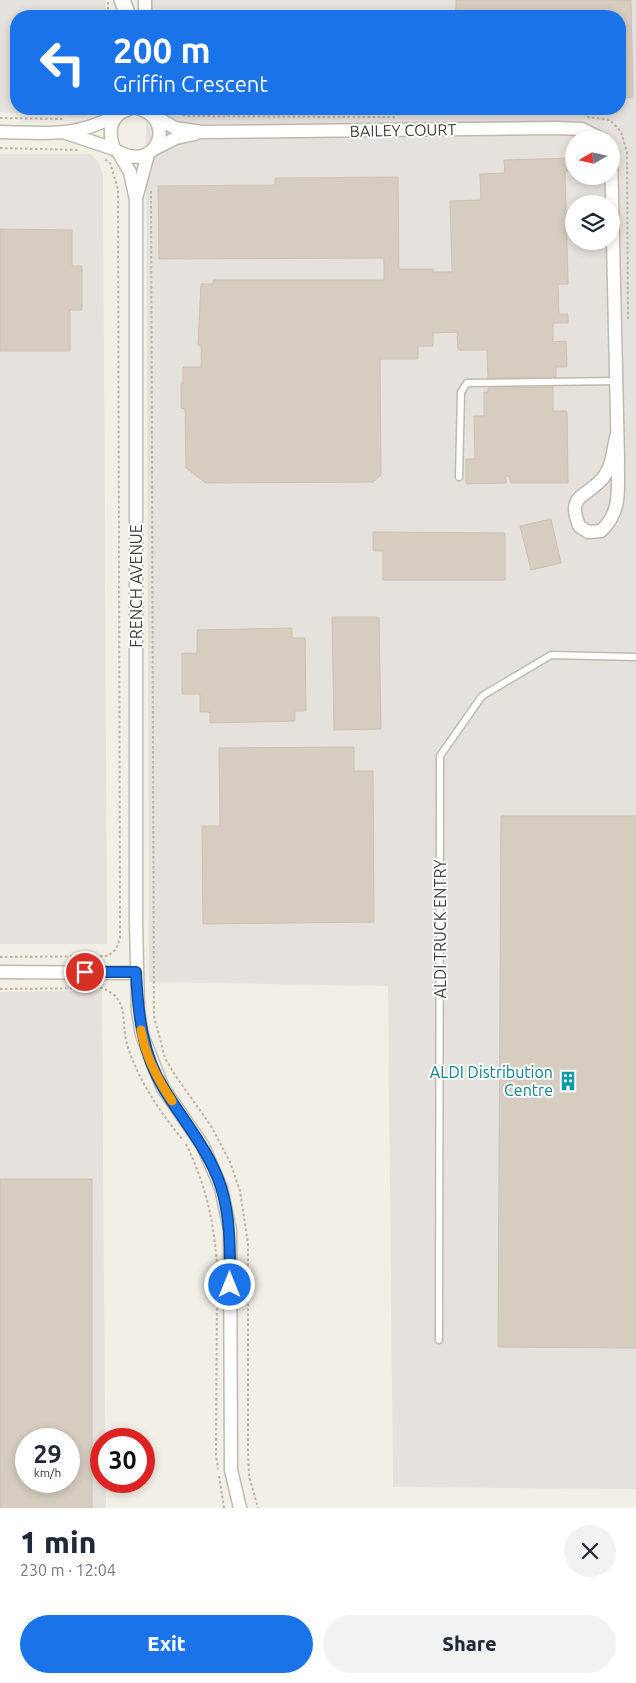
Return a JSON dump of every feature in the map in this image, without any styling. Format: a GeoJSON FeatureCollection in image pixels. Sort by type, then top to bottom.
{"type":"FeatureCollection","features":[{"type":"Feature","properties":{"kind":"street"},"geometry":{"type":"LineString","coordinates":[[0,132],[66,133],[101,124],[116,115]]}},
{"type":"Feature","properties":{"kind":"street"},"geometry":{"type":"LineString","coordinates":[[116,150],[110,130],[120,115]]}},
{"type":"Feature","properties":{"kind":"street","name":"FRENCH AVENUE"},"geometry":{"type":"LineString","coordinates":[[136,200],[151,151],[158,143],[159,128],[149,115]]}},
{"type":"Feature","properties":{"kind":"street","name":"BAILEY COURT"},"geometry":{"type":"LineString","coordinates":[[153,115],[176,128],[202,132],[557,128],[582,130]]}},
{"type":"Feature","properties":{"kind":"street","name":"BAILEY COURT"},"geometry":{"type":"LineString","coordinates":[[151,151],[176,138],[202,132]]}},
{"type":"Feature","properties":{"kind":"street"},"geometry":{"type":"LineString","coordinates":[[66,133],[116,150],[132,158],[151,151]]}},
{"type":"Feature","properties":{"kind":"street","name":"FRENCH AVENUE"},"geometry":{"type":"LineString","coordinates":[[116,150],[130,172],[136,200],[136,972],[138,1012],[149,1058],[163,1088],[203,1146],[221,1188],[230,1230],[231,1470],[240,1508]]}},
{"type":"Feature","properties":{"kind":"street"},"geometry":{"type":"LineString","coordinates":[[612,185],[616,437],[617,507],[612,521],[601,531],[588,532],[579,526],[574,511],[577,499],[602,478],[610,464],[616,437]]}},
{"type":"Feature","properties":{"kind":"street"},"geometry":{"type":"LineString","coordinates":[[0,972],[136,972]]}},
{"type":"Feature","properties":{"kind":"lane"},"geometry":{"type":"LineString","coordinates":[[459,477],[460,392],[467,383],[615,380]]}},
{"type":"Feature","properties":{"kind":"lane","name":"ALDI TRUCK ENTRY"},"geometry":{"type":"LineString","coordinates":[[439,1340],[440,756],[482,696],[551,656],[636,656]]}},
{"type":"Feature","properties":{"kind":"path"},"geometry":{"type":"LineString","coordinates":[[187,130],[186,116],[395,117]]}},
{"type":"Feature","properties":{"kind":"path"},"geometry":{"type":"LineString","coordinates":[[0,118],[68,120]]}},
{"type":"Feature","properties":{"kind":"path"},"geometry":{"type":"LineString","coordinates":[[584,118],[610,120],[621,132],[627,152],[628,321]]}},
{"type":"Feature","properties":{"kind":"path"},"geometry":{"type":"LineString","coordinates":[[0,148],[86,151]]}},
{"type":"Feature","properties":{"kind":"path"},"geometry":{"type":"LineString","coordinates":[[0,957],[107,958],[116,949],[120,938],[118,188],[110,163],[102,158]]}},
{"type":"Feature","properties":{"kind":"path"},"geometry":{"type":"LineString","coordinates":[[151,185],[153,989]]}},
{"type":"Feature","properties":{"kind":"path"},"geometry":{"type":"LineString","coordinates":[[0,989],[88,988],[107,990],[121,1002],[127,1042],[142,1082],[163,1115],[185,1142],[199,1172],[210,1206],[218,1266]]}},
{"type":"Feature","properties":{"kind":"path"},"geometry":{"type":"LineString","coordinates":[[217,1286],[216,1455],[224,1508]]}},
{"type":"Feature","properties":{"kind":"shaded area"},"geometry":{"type":"Polygon","coordinates":[[[0,0],[105,0],[106,10],[10,10],[10,113],[0,112],[0,0]]]}},
{"type":"Feature","properties":{"kind":"shaded area"},"geometry":{"type":"Polygon","coordinates":[[[145,0],[636,0],[636,1489],[393,1487],[388,986],[149,982],[146,115],[626,115],[626,10],[145,10],[145,0]]]}},
{"type":"Feature","properties":{"kind":"shaded area"},"geometry":{"type":"Polygon","coordinates":[[[42,115],[88,115],[83,118],[42,115]]]}},
{"type":"Feature","properties":{"kind":"shaded area"},"geometry":{"type":"Polygon","coordinates":[[[0,154],[90,154],[98,161],[103,174],[107,944],[0,944],[0,154]]]}},
{"type":"Feature","properties":{"kind":"shaded area"},"geometry":{"type":"Polygon","coordinates":[[[102,990],[105,1428],[90,1428],[90,1493],[106,1493],[106,1508],[0,1508],[0,992],[102,990]]]}},
{"type":"Feature","properties":{"kind":"building"},"geometry":{"type":"Polygon","coordinates":[[[456,0],[631,0],[633,97],[626,98],[626,10],[456,10],[456,0]]]}},
{"type":"Feature","properties":{"kind":"building"},"geometry":{"type":"Polygon","coordinates":[[[565,158],[565,250],[567,250],[568,284],[558,284],[559,314],[568,314],[568,323],[553,323],[553,342],[566,341],[567,367],[556,367],[556,377],[488,378],[487,350],[458,350],[457,332],[433,333],[433,346],[418,346],[418,359],[380,359],[381,475],[373,482],[206,483],[186,468],[185,409],[181,408],[181,384],[183,384],[183,367],[201,367],[201,346],[198,345],[201,284],[213,284],[213,280],[384,280],[384,258],[159,259],[158,186],[275,185],[275,178],[398,177],[399,269],[433,269],[433,272],[452,272],[450,201],[481,200],[480,174],[505,173],[504,160],[565,158]]]}},
{"type":"Feature","properties":{"kind":"building"},"geometry":{"type":"Polygon","coordinates":[[[0,229],[72,230],[72,266],[82,266],[82,310],[70,310],[70,351],[0,351],[0,229]]]}},
{"type":"Feature","properties":{"kind":"building"},"geometry":{"type":"Polygon","coordinates":[[[553,387],[553,411],[567,411],[568,483],[511,483],[509,476],[506,476],[506,483],[466,484],[466,459],[475,459],[474,416],[484,416],[484,392],[488,392],[488,388],[553,387]]]}},
{"type":"Feature","properties":{"kind":"building"},"geometry":{"type":"Polygon","coordinates":[[[551,519],[561,563],[531,570],[520,526],[551,519]]]}},
{"type":"Feature","properties":{"kind":"building"},"geometry":{"type":"Polygon","coordinates":[[[373,532],[505,533],[505,580],[383,580],[383,551],[373,551],[373,532]]]}},
{"type":"Feature","properties":{"kind":"building"},"geometry":{"type":"Polygon","coordinates":[[[332,617],[379,617],[381,729],[334,730],[332,617]]]}},
{"type":"Feature","properties":{"kind":"building"},"geometry":{"type":"Polygon","coordinates":[[[292,628],[292,638],[305,638],[306,711],[295,711],[295,721],[210,723],[210,712],[200,712],[200,694],[182,694],[182,653],[197,653],[197,630],[292,628]]]}},
{"type":"Feature","properties":{"kind":"building"},"geometry":{"type":"Polygon","coordinates":[[[354,747],[354,771],[373,771],[374,922],[203,924],[202,826],[220,826],[219,748],[354,747]]]}},
{"type":"Feature","properties":{"kind":"building","name":"ALDI Distribution Centre"},"geometry":{"type":"Polygon","coordinates":[[[501,816],[636,816],[636,1348],[498,1347],[501,816]]]}},
{"type":"Feature","properties":{"kind":"building"},"geometry":{"type":"Polygon","coordinates":[[[0,1179],[92,1179],[92,1428],[90,1428],[90,1493],[92,1493],[92,1508],[0,1508],[0,1179]]]}},
{"type":"Feature","properties":{"kind":"slow traffic"},"geometry":{"type":"LineString","coordinates":[[141,1030],[149,1058],[163,1088],[172,1101]]}},
{"type":"Feature","properties":{"kind":"place","name":"ALDI Distribution Centre"},"geometry":{"type":"Point","coordinates":[568,1081]}},
{"type":"Feature","properties":{"kind":"route"},"geometry":{"type":"LineString","coordinates":[[85,972],[136,972],[138,1012],[149,1058],[163,1088],[203,1146],[221,1188],[230,1230],[230,1285]]}}]}
